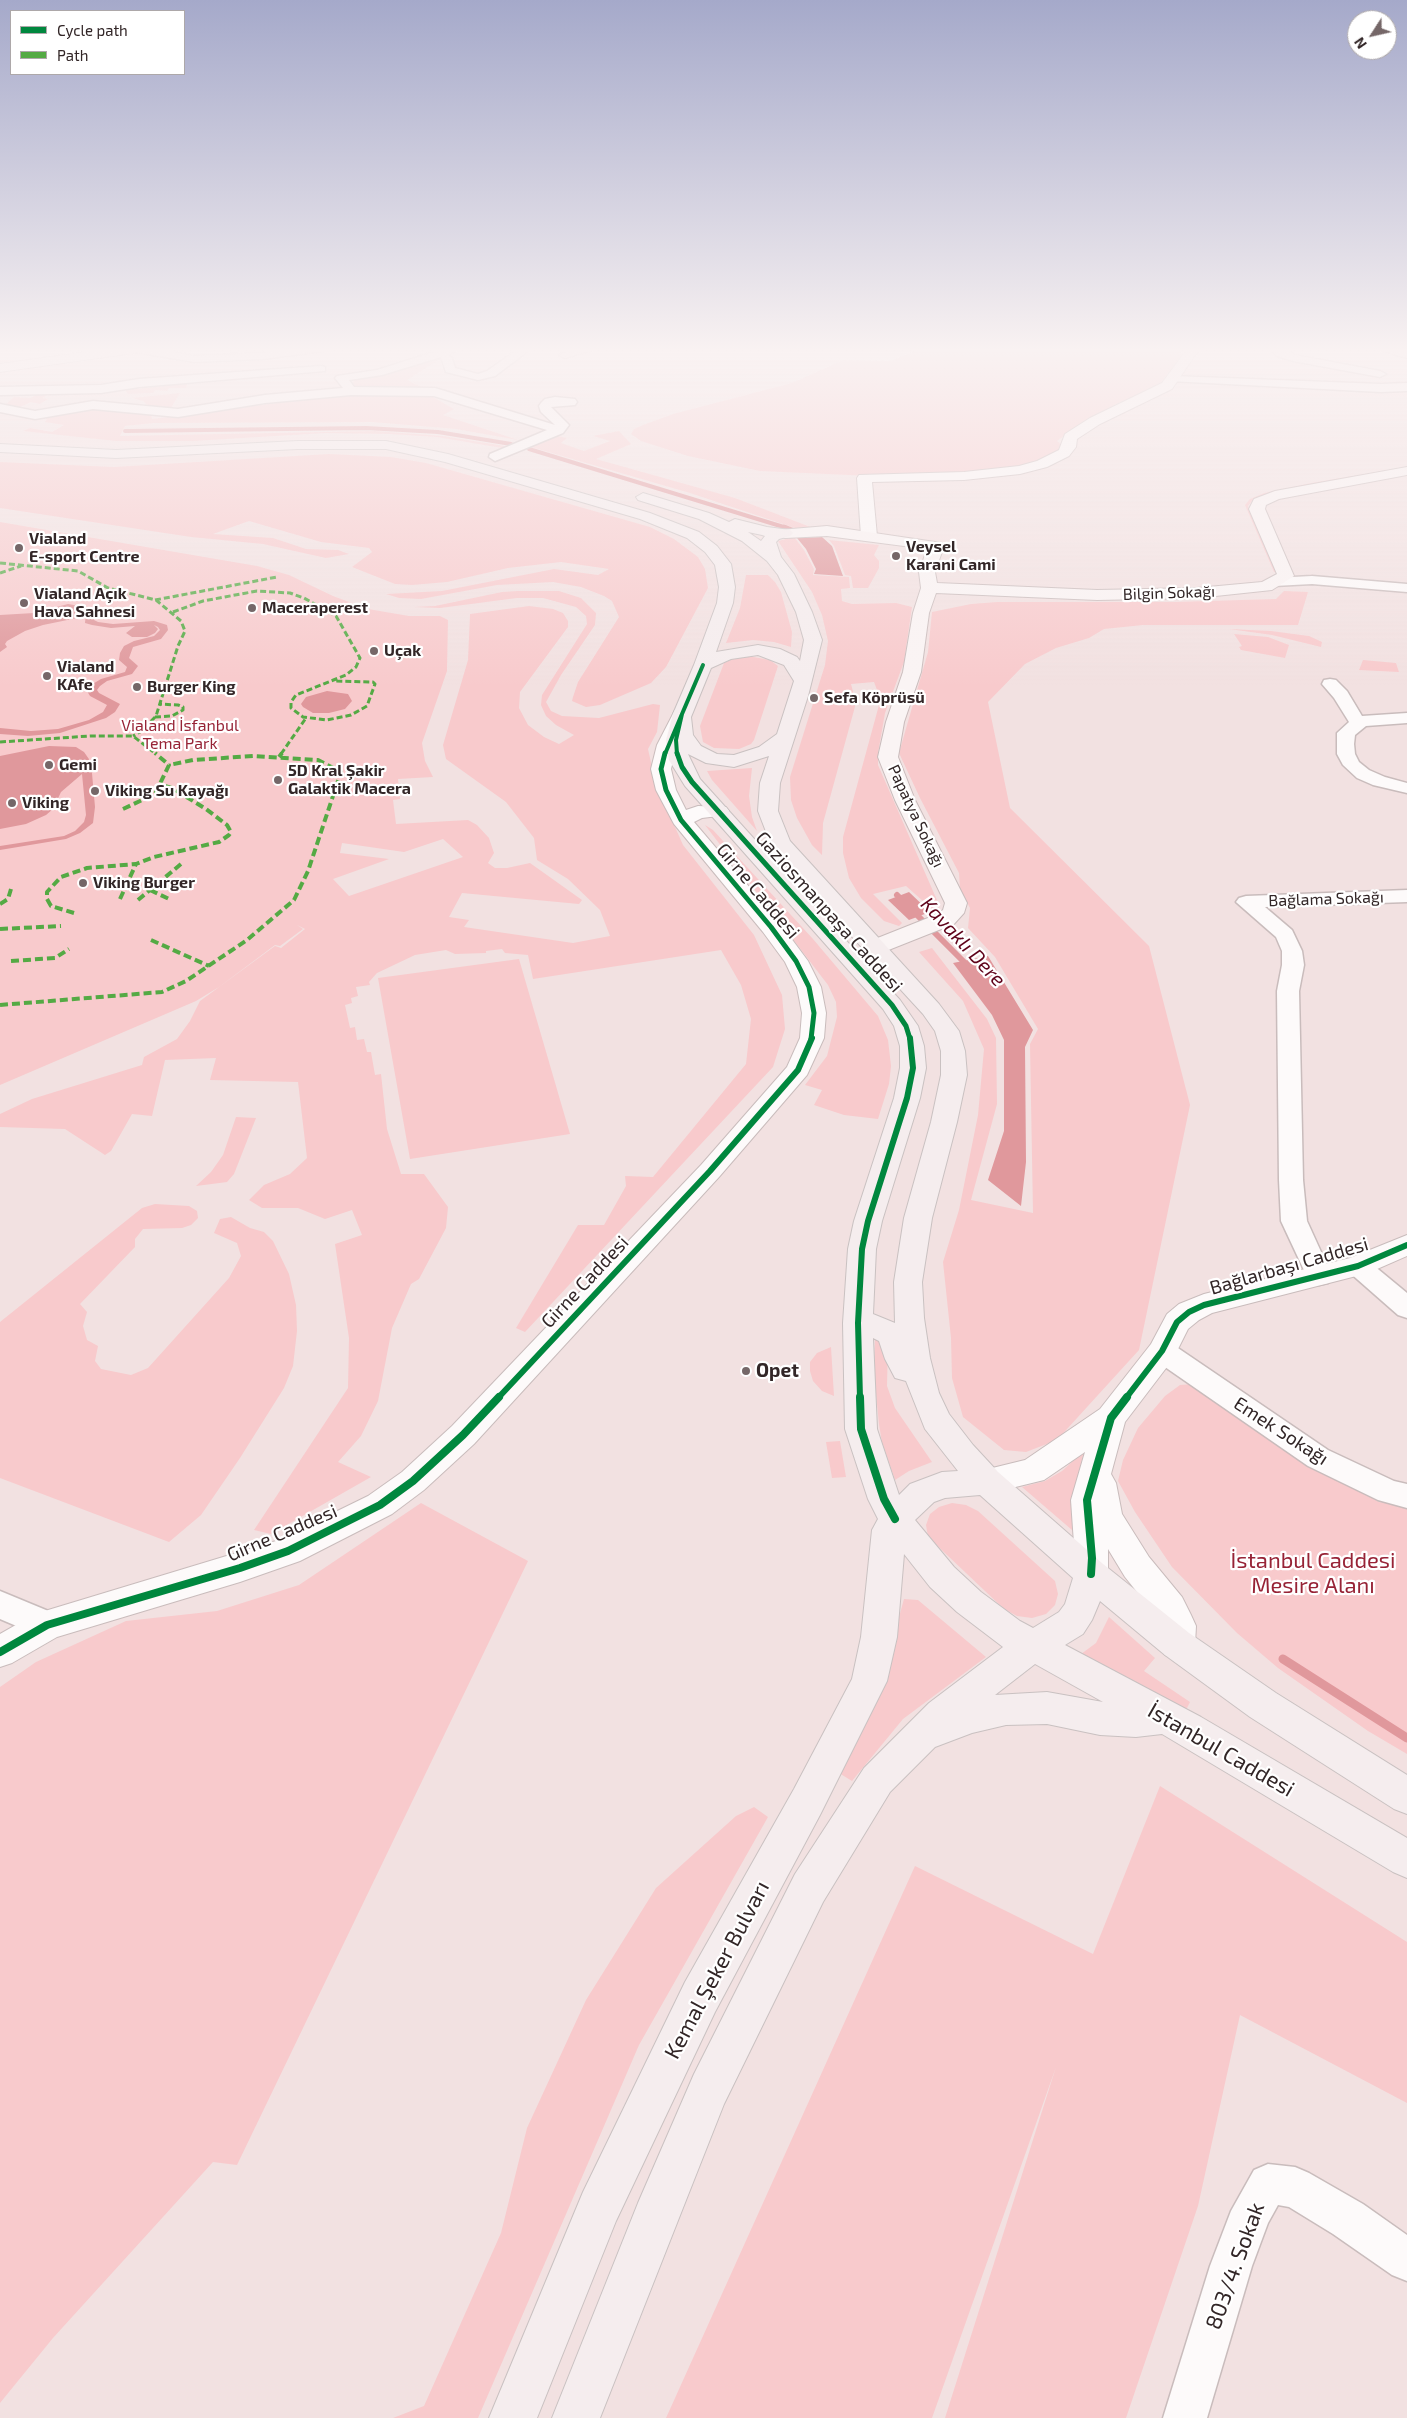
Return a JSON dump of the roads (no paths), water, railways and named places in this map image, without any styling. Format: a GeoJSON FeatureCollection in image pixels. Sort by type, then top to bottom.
{"type":"FeatureCollection","features":[{"type":"Feature","properties":{"kind":"main road","name":"Gaziosmanpaşa Caddesi"},"geometry":{"type":"LineString","coordinates":[[458,461],[645,516],[693,535],[711,549],[723,564],[727,587],[725,603],[703,665],[682,714],[676,740],[678,760],[692,782],[892,1005],[906,1026],[912,1046],[913,1068],[907,1098],[868,1221],[862,1248],[858,1323],[861,1429],[884,1499],[894,1519]]}},
{"type":"Feature","properties":{"kind":"main road"},"geometry":{"type":"LineString","coordinates":[[511,461],[522,464]]}},
{"type":"Feature","properties":{"kind":"main road"},"geometry":{"type":"LineString","coordinates":[[1245,495],[1259,489],[1312,478],[1407,464]]}},
{"type":"Feature","properties":{"kind":"main road"},"geometry":{"type":"LineString","coordinates":[[1269,575],[1286,576],[1257,508],[1259,502],[1275,495],[1407,471]]}},
{"type":"Feature","properties":{"kind":"main road","name":"Gaziosmanpaşa Caddesi"},"geometry":{"type":"LineString","coordinates":[[628,492],[718,522],[748,538],[773,558],[786,574],[804,612],[813,640],[803,681],[770,783],[768,811],[780,842],[882,945],[939,1019],[947,1031],[953,1050],[954,1075],[944,1122],[918,1218],[908,1282],[909,1318],[915,1358],[924,1392],[936,1420],[962,1454],[987,1481],[1091,1574]]}},
{"type":"Feature","properties":{"kind":"main road"},"geometry":{"type":"LineString","coordinates":[[682,509],[749,528],[785,532],[812,531],[869,536]]}},
{"type":"Feature","properties":{"kind":"main road"},"geometry":{"type":"LineString","coordinates":[[773,558],[768,542],[774,536],[785,532]]}},
{"type":"Feature","properties":{"kind":"main road","name":"Papatya Sokağı"},"geometry":{"type":"LineString","coordinates":[[869,536],[936,546],[927,572],[929,588],[921,613],[912,672],[892,731],[888,757],[905,800],[956,903],[953,913],[946,919],[882,945]]}},
{"type":"Feature","properties":{"kind":"main road","name":"Bilgin Sokağı"},"geometry":{"type":"LineString","coordinates":[[929,588],[1060,595],[1145,595],[1266,587],[1269,575]]}},
{"type":"Feature","properties":{"kind":"main road"},"geometry":{"type":"LineString","coordinates":[[703,665],[727,654],[758,650],[774,653],[791,661],[803,681]]}},
{"type":"Feature","properties":{"kind":"main road"},"geometry":{"type":"LineString","coordinates":[[682,714],[683,735],[687,744],[694,750],[713,759],[734,761],[746,758],[766,750],[785,737]]}},
{"type":"Feature","properties":{"kind":"main road"},"geometry":{"type":"LineString","coordinates":[[858,1323],[875,1326],[892,1334],[900,1359],[910,1376],[924,1392]]}},
{"type":"Feature","properties":{"kind":"main road"},"geometry":{"type":"LineString","coordinates":[[894,1519],[922,1493],[942,1485],[987,1481]]}},
{"type":"Feature","properties":{"kind":"main road","name":"İstanbul Caddesi"},"geometry":{"type":"LineString","coordinates":[[894,1519],[921,1553],[968,1602],[1008,1632],[1166,1717],[1407,1859]]}},
{"type":"Feature","properties":{"kind":"main road","name":"Kemal Şeker Bulvarı"},"geometry":{"type":"LineString","coordinates":[[513,2418],[599,2208],[700,1997],[807,1802],[869,1681],[879,1637],[885,1589],[886,1540],[894,1519]]}},
{"type":"Feature","properties":{"kind":"main road"},"geometry":{"type":"LineString","coordinates":[[576,2418],[705,2097],[766,1970],[809,1888],[877,1780],[942,1715],[1032,1646],[1052,1637],[1071,1623],[1080,1610],[1091,1574],[1177,1644],[1263,1705],[1407,1796]]}},
{"type":"Feature","properties":{"kind":"main road"},"geometry":{"type":"LineString","coordinates":[[915,1741],[968,1717],[1006,1709],[1047,1708],[1100,1718],[1136,1720],[1166,1717]]}},
{"type":"Feature","properties":{"kind":"street"},"geometry":{"type":"LineString","coordinates":[[869,536],[864,478],[964,476],[1014,471],[1048,461]]}},
{"type":"Feature","properties":{"kind":"street","name":"Bilgin Sokağı"},"geometry":{"type":"LineString","coordinates":[[1269,575],[1297,582],[1312,580],[1407,588]]}},
{"type":"Feature","properties":{"kind":"street"},"geometry":{"type":"LineString","coordinates":[[1297,582],[1312,587],[1407,596]]}},
{"type":"Feature","properties":{"kind":"street"},"geometry":{"type":"LineString","coordinates":[[1330,684],[1341,695],[1358,723]]}},
{"type":"Feature","properties":{"kind":"street","name":"Girne Caddesi"},"geometry":{"type":"LineString","coordinates":[[0,1652],[47,1625],[248,1565],[288,1550],[380,1505],[413,1481],[462,1435],[710,1171],[798,1070],[812,1038],[814,1013],[809,987],[796,961],[771,927],[681,820],[666,790],[661,769],[666,745],[682,714]]}},
{"type":"Feature","properties":{"kind":"street"},"geometry":{"type":"LineString","coordinates":[[1407,718],[1372,720],[1358,723],[1346,733],[1346,754],[1352,765],[1378,781],[1407,788]]}},
{"type":"Feature","properties":{"kind":"street"},"geometry":{"type":"LineString","coordinates":[[681,820],[698,812],[719,811]]}},
{"type":"Feature","properties":{"kind":"street","name":"Bağlama Sokağı"},"geometry":{"type":"LineString","coordinates":[[1319,1276],[1294,1221],[1291,1180],[1288,991],[1293,964],[1292,951],[1285,934],[1246,902],[1407,896]]}},
{"type":"Feature","properties":{"kind":"street","name":"Bağlarbaşı Caddesi"},"geometry":{"type":"LineString","coordinates":[[1111,1418],[1162,1351],[1177,1322],[1189,1312],[1204,1305],[1246,1293],[1358,1266],[1407,1245]]}},
{"type":"Feature","properties":{"kind":"street"},"geometry":{"type":"LineString","coordinates":[[1358,1266],[1407,1308]]}},
{"type":"Feature","properties":{"kind":"street","name":"Emek Sokağı"},"geometry":{"type":"LineString","coordinates":[[1162,1351],[1318,1458],[1388,1492],[1407,1496]]}},
{"type":"Feature","properties":{"kind":"street"},"geometry":{"type":"LineString","coordinates":[[1091,1574],[1092,1558],[1087,1500],[1111,1418]]}},
{"type":"Feature","properties":{"kind":"street"},"geometry":{"type":"LineString","coordinates":[[987,1481],[1033,1471],[1111,1418]]}},
{"type":"Feature","properties":{"kind":"street"},"geometry":{"type":"LineString","coordinates":[[1097,1469],[1106,1517],[1137,1567],[1170,1607],[1179,1626],[1177,1644]]}},
{"type":"Feature","properties":{"kind":"street"},"geometry":{"type":"LineString","coordinates":[[0,1604],[47,1625]]}},
{"type":"Feature","properties":{"kind":"street","name":"803/4. Sokak"},"geometry":{"type":"LineString","coordinates":[[1186,2418],[1231,2266],[1252,2211],[1268,2184],[1295,2187],[1348,2219],[1407,2260]]}},
{"type":"Feature","properties":{"kind":"waterway","name":"Kavaklı Dere"},"geometry":{"type":"LineString","coordinates":[[568,461],[785,527]]}},
{"type":"Feature","properties":{"kind":"waterway","name":"Kavaklı Dere"},"geometry":{"type":"LineString","coordinates":[[785,527],[800,533]]}},
{"type":"Feature","properties":{"kind":"waterway","name":"Kavaklı Dere"},"geometry":{"type":"LineString","coordinates":[[897,895],[969,967]]}},
{"type":"Feature","properties":{"kind":"waterway","name":"Kavaklı Dere"},"geometry":{"type":"LineString","coordinates":[[1283,1659],[1407,1738]]}},
{"type":"Feature","properties":{"kind":"place","name":"Vialand E-sport Centre"},"geometry":{"type":"Point","coordinates":[19,548]}},
{"type":"Feature","properties":{"kind":"place","name":"Veysel Karani Cami"},"geometry":{"type":"Point","coordinates":[896,556]}},
{"type":"Feature","properties":{"kind":"place","name":"Vialand Açık Hava Sahnesi"},"geometry":{"type":"Point","coordinates":[24,603]}},
{"type":"Feature","properties":{"kind":"place","name":"Maceraperest"},"geometry":{"type":"Point","coordinates":[252,608]}},
{"type":"Feature","properties":{"kind":"place","name":"Uçak"},"geometry":{"type":"Point","coordinates":[374,651]}},
{"type":"Feature","properties":{"kind":"place","name":"Vialand KAfe"},"geometry":{"type":"Point","coordinates":[47,676]}},
{"type":"Feature","properties":{"kind":"place","name":"Burger King"},"geometry":{"type":"Point","coordinates":[137,687]}},
{"type":"Feature","properties":{"kind":"place","name":"Sefa Köprüsü"},"geometry":{"type":"Point","coordinates":[814,698]}},
{"type":"Feature","properties":{"kind":"place","name":"Gemi"},"geometry":{"type":"Point","coordinates":[49,765]}},
{"type":"Feature","properties":{"kind":"place","name":"5D Kral Şakir Galaktik Macera"},"geometry":{"type":"Point","coordinates":[278,780]}},
{"type":"Feature","properties":{"kind":"place","name":"Viking Su Kayağı"},"geometry":{"type":"Point","coordinates":[95,791]}},
{"type":"Feature","properties":{"kind":"place","name":"Viking"},"geometry":{"type":"Point","coordinates":[12,803]}},
{"type":"Feature","properties":{"kind":"place","name":"Viking Burger"},"geometry":{"type":"Point","coordinates":[83,883]}},
{"type":"Feature","properties":{"kind":"place","name":"Opet"},"geometry":{"type":"Point","coordinates":[746,1371]}},
{"type":"Feature","properties":{"kind":"park label","name":"Vialand İsfanbul Tema Park"},"geometry":{"type":"Point","coordinates":[180,735]}},
{"type":"Feature","properties":{"kind":"park label","name":"İstanbul Caddesi Mesire Alanı"},"geometry":{"type":"Point","coordinates":[1313,1574]}}]}
